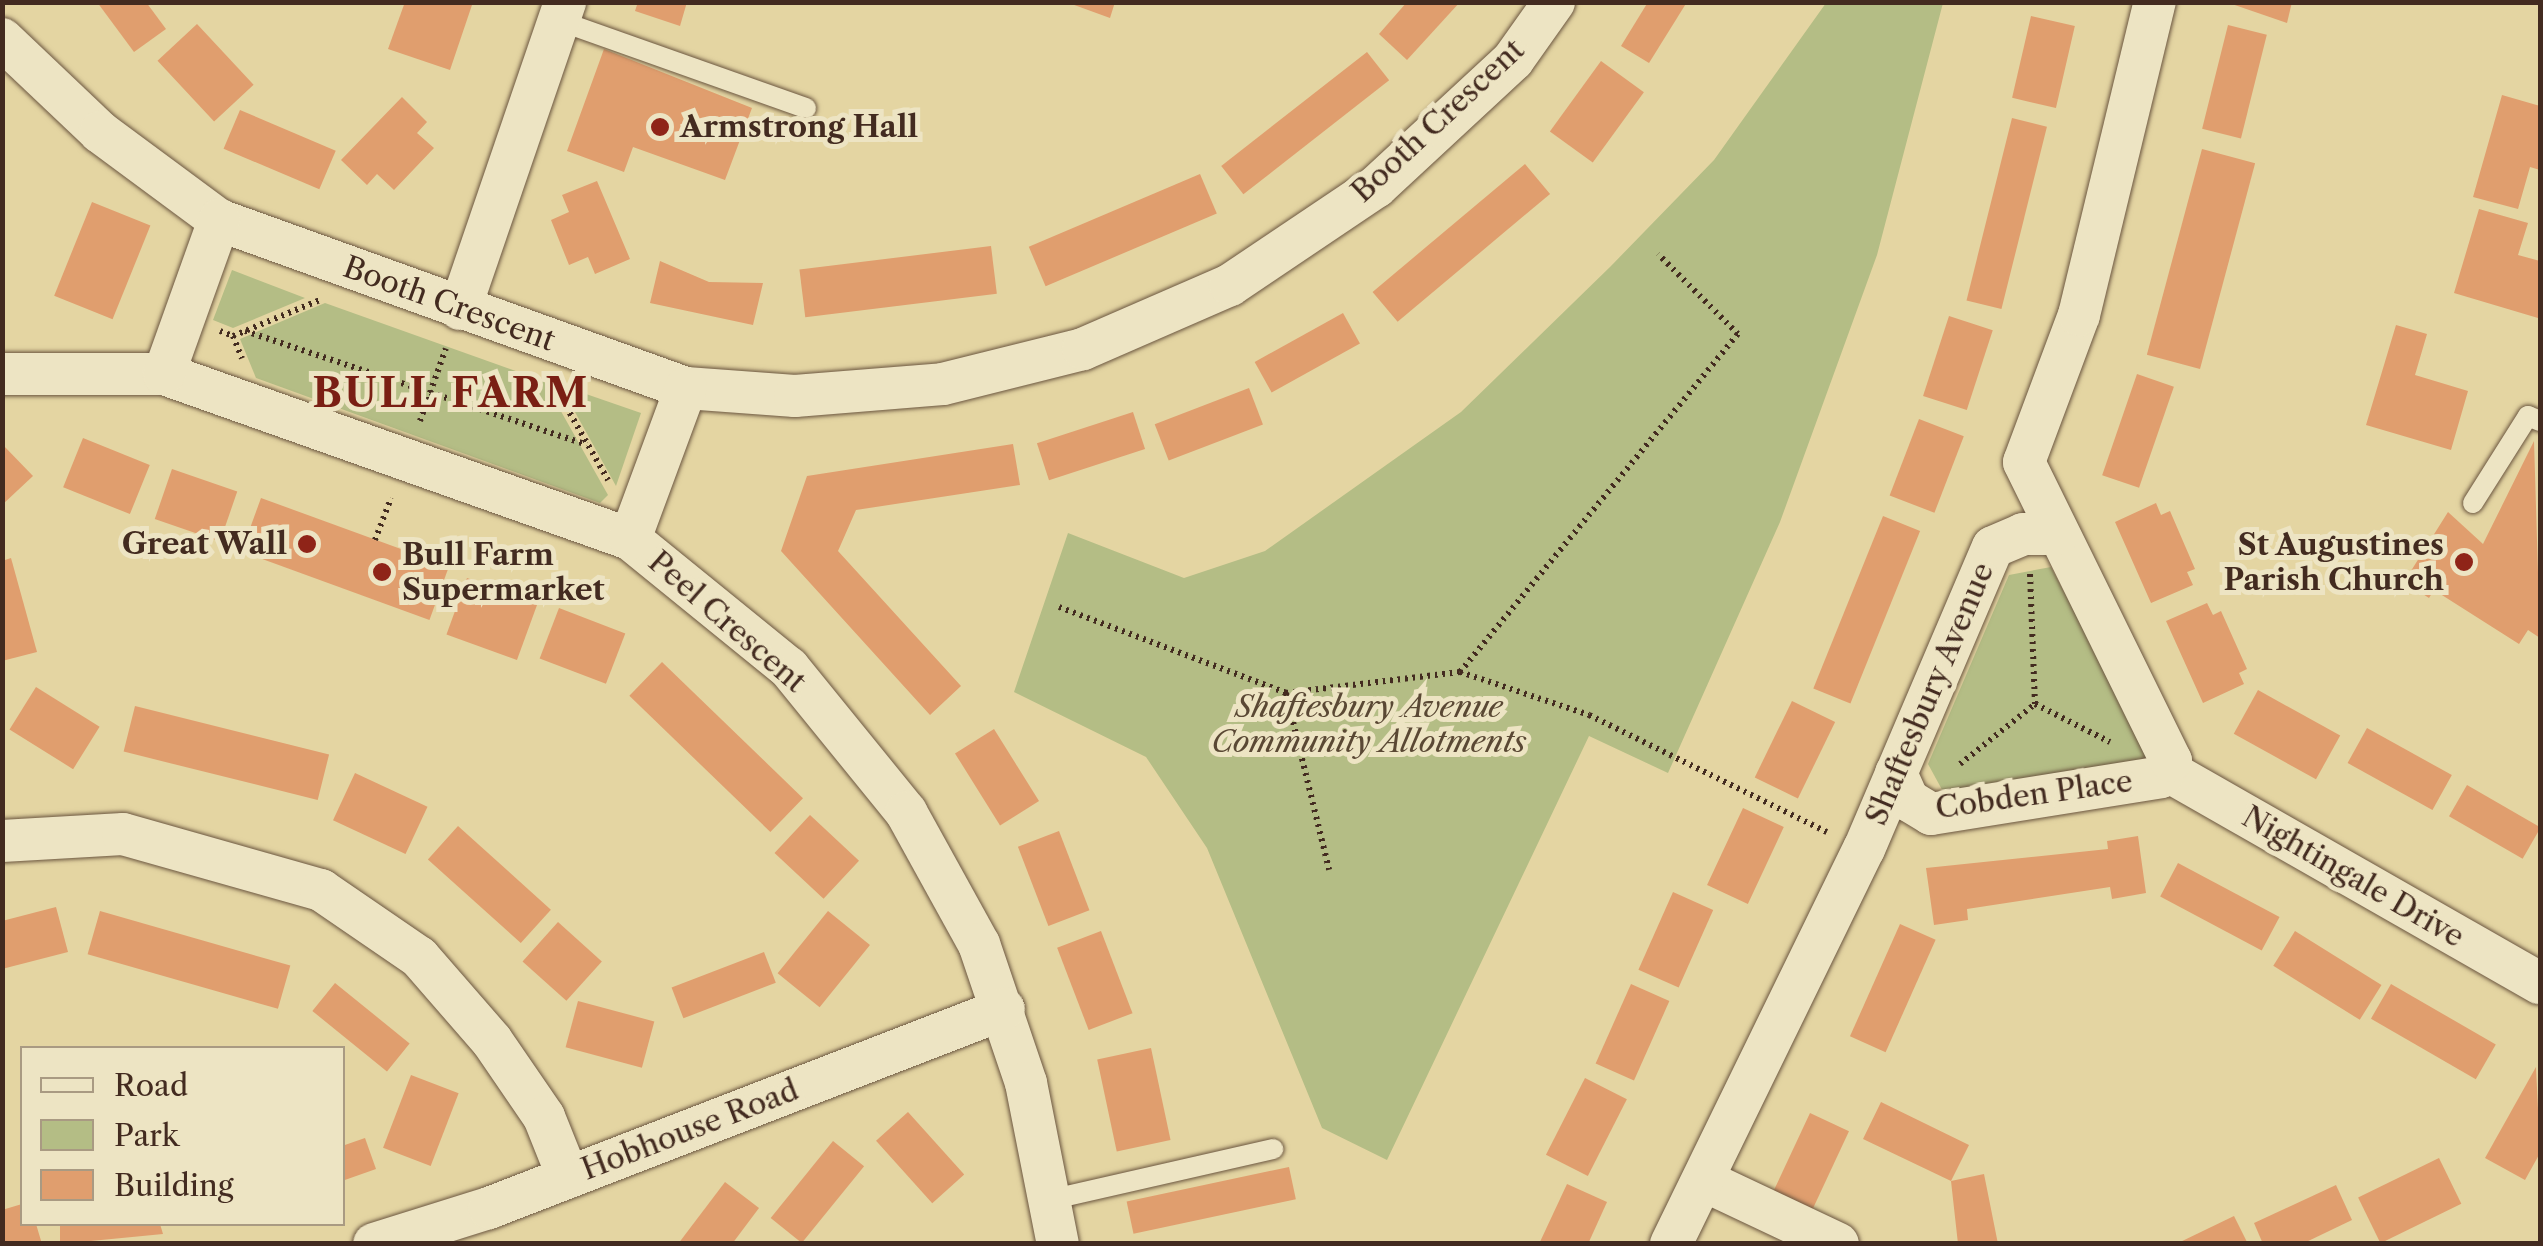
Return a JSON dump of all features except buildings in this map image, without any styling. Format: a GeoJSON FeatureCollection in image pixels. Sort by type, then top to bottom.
{"type":"FeatureCollection","features":[{"type":"Feature","properties":{"kind":"street","name":"Booth Crescent"},"geometry":{"type":"LineString","coordinates":[[2,40],[100,132],[219,220],[686,388],[795,396],[943,384],[1083,349],[1214,292],[1376,187],[1513,60],[1554,2]]}},
{"type":"Feature","properties":{"kind":"street"},"geometry":{"type":"LineString","coordinates":[[2044,548],[2024,462],[2078,315],[2155,2]]}},
{"type":"Feature","properties":{"kind":"street"},"geometry":{"type":"LineString","coordinates":[[460,309],[562,12]]}},
{"type":"Feature","properties":{"kind":"street"},"geometry":{"type":"LineString","coordinates":[[164,374],[219,220]]}},
{"type":"Feature","properties":{"kind":"street","name":"Peel Crescent"},"geometry":{"type":"LineString","coordinates":[[2,374],[164,374],[630,539],[790,668],[906,812],[1004,1009],[1058,1244]]}},
{"type":"Feature","properties":{"kind":"street"},"geometry":{"type":"LineString","coordinates":[[630,539],[686,388]]}},
{"type":"Feature","properties":{"kind":"street","name":"Shaftesbury Avenue"},"geometry":{"type":"LineString","coordinates":[[1671,1244],[1864,848],[1993,546],[2022,534],[2044,548]]}},
{"type":"Feature","properties":{"kind":"street","name":"Cobden Place"},"geometry":{"type":"LineString","coordinates":[[1896,773],[1908,800],[1932,814],[2166,770],[2171,761],[2044,548]]}},
{"type":"Feature","properties":{"kind":"street","name":"Nightingale Drive"},"geometry":{"type":"LineString","coordinates":[[2166,770],[2540,984]]}},
{"type":"Feature","properties":{"kind":"street"},"geometry":{"type":"LineString","coordinates":[[2,841],[122,834],[320,890],[419,957],[492,1041],[544,1117],[568,1176]]}},
{"type":"Feature","properties":{"kind":"street","name":"Hobhouse Road"},"geometry":{"type":"LineString","coordinates":[[374,1244],[568,1176],[1004,1009]]}},
{"type":"Feature","properties":{"kind":"street"},"geometry":{"type":"LineString","coordinates":[[1705,1181],[1838,1244]]}},
{"type":"Feature","properties":{"kind":"lane"},"geometry":{"type":"LineString","coordinates":[[562,12],[806,108]]}},
{"type":"Feature","properties":{"kind":"lane"},"geometry":{"type":"LineString","coordinates":[[2473,503],[2528,416],[2540,420]]}},
{"type":"Feature","properties":{"kind":"lane"},"geometry":{"type":"LineString","coordinates":[[1049,1200],[1273,1149]]}},
{"type":"Feature","properties":{"kind":"path"},"geometry":{"type":"LineString","coordinates":[[1460,672],[1738,334],[1658,254]]}},
{"type":"Feature","properties":{"kind":"path"},"geometry":{"type":"LineString","coordinates":[[233,336],[325,298]]}},
{"type":"Feature","properties":{"kind":"path"},"geometry":{"type":"LineString","coordinates":[[245,331],[588,445]]}},
{"type":"Feature","properties":{"kind":"path"},"geometry":{"type":"LineString","coordinates":[[549,376],[619,498]]}},
{"type":"Feature","properties":{"kind":"path"},"geometry":{"type":"LineString","coordinates":[[1950,772],[2036,704],[2044,548]]}},
{"type":"Feature","properties":{"kind":"path"},"geometry":{"type":"LineString","coordinates":[[1059,607],[1286,693],[1460,672],[1589,716],[1864,848]]}},
{"type":"Feature","properties":{"kind":"path"},"geometry":{"type":"LineString","coordinates":[[1286,693],[1329,870]]}},
{"type":"Feature","properties":{"kind":"path"},"geometry":{"type":"LineString","coordinates":[[2036,704],[2128,752]]}},
{"type":"Feature","properties":{"kind":"green space","name":"Shaftesbury Avenue Community Allotments"},"geometry":{"type":"Polygon","coordinates":[[[1826,3],[1943,3],[1877,255],[1780,522],[1668,773],[1589,736],[1387,1160],[1322,1128],[1207,848],[1146,757],[1014,692],[1068,533],[1184,578],[1265,551],[1461,412],[1611,266],[1714,160],[1826,3]]]}},
{"type":"Feature","properties":{"kind":"green space"},"geometry":{"type":"Polygon","coordinates":[[[232,270],[305,298],[233,328],[213,320],[232,270]]]}},
{"type":"Feature","properties":{"kind":"green space"},"geometry":{"type":"Polygon","coordinates":[[[325,303],[544,381],[608,495],[600,503],[256,378],[240,339],[325,303]]]}},
{"type":"Feature","properties":{"kind":"green space"},"geometry":{"type":"Polygon","coordinates":[[[560,385],[641,413],[616,486],[560,385]]]}},
{"type":"Feature","properties":{"kind":"green space"},"geometry":{"type":"Polygon","coordinates":[[[2051,567],[2148,753],[2139,769],[1946,797],[1928,764],[2009,575],[2051,567]]]}},
{"type":"Feature","properties":{"kind":"place","name":"Armstrong Hall"},"geometry":{"type":"Point","coordinates":[660,127]}},
{"type":"Feature","properties":{"kind":"place","name":"Great Wall"},"geometry":{"type":"Point","coordinates":[307,544]}},
{"type":"Feature","properties":{"kind":"place","name":"St Augustines Parish Church"},"geometry":{"type":"Point","coordinates":[2464,562]}},
{"type":"Feature","properties":{"kind":"place","name":"Bull Farm Supermarket"},"geometry":{"type":"Point","coordinates":[382,572]}},
{"type":"Feature","properties":{"kind":"district","name":"BULL FARM"},"geometry":{"type":"Point","coordinates":[451,393]}}]}
